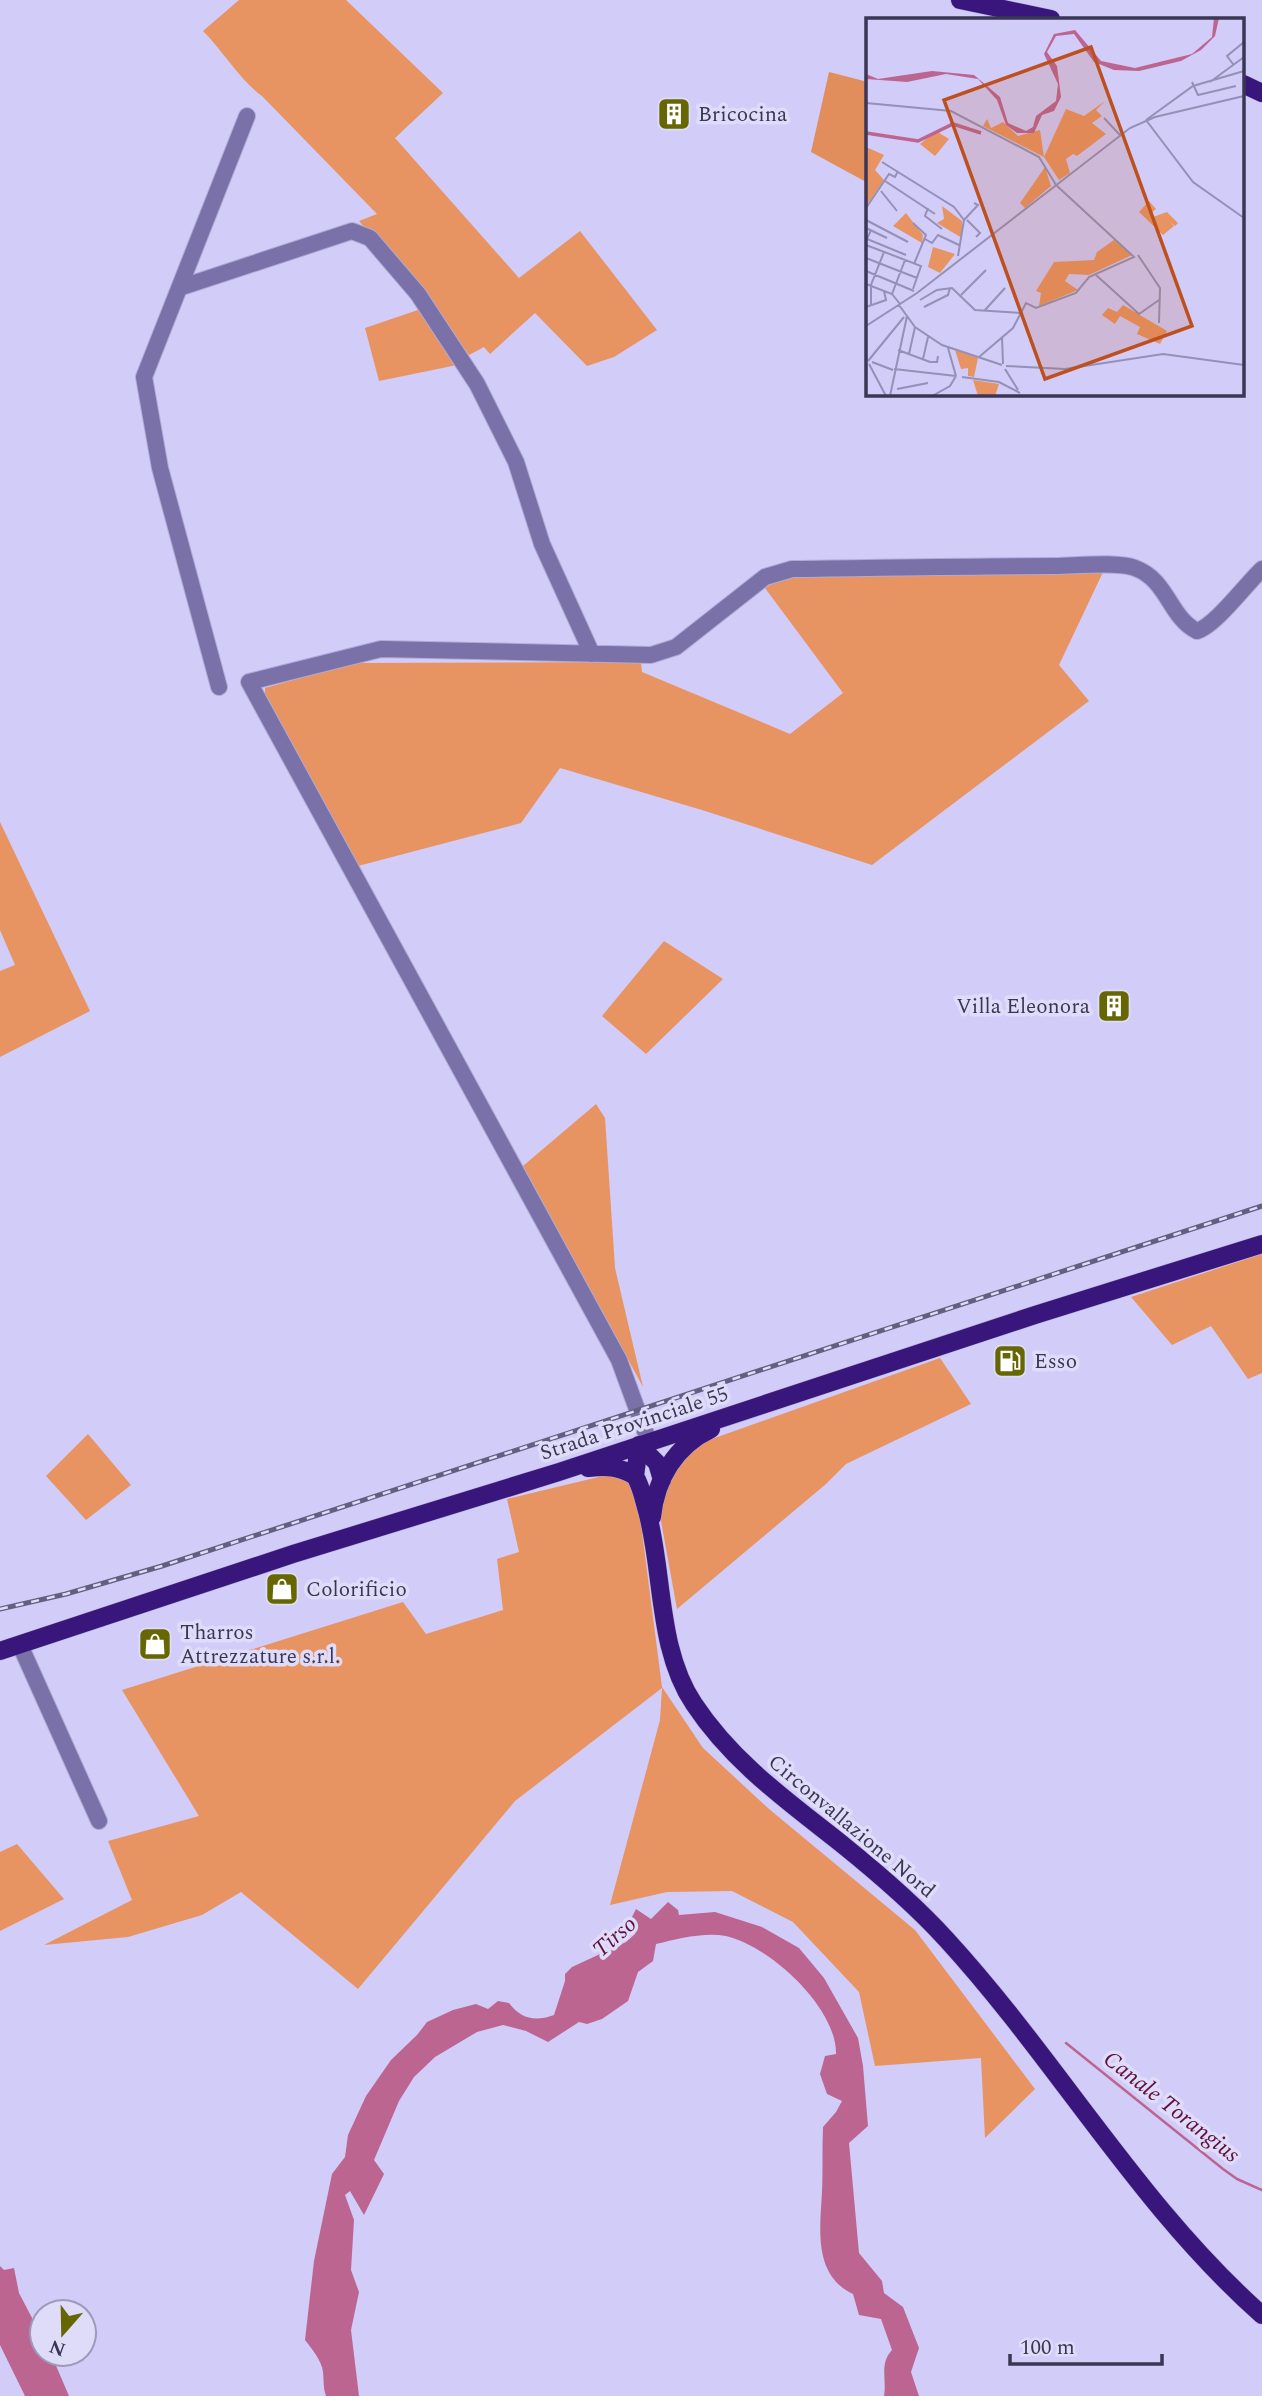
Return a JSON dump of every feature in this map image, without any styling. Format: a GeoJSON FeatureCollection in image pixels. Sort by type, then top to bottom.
{"type":"FeatureCollection","features":[{"type":"Feature","properties":{"kind":"main road"},"geometry":{"type":"LineString","coordinates":[[960,0],[1046,18]]}},
{"type":"Feature","properties":{"kind":"main road","name":"Strada Provinciale 55"},"geometry":{"type":"LineString","coordinates":[[0,1651],[559,1472],[1035,1315],[1262,1244]]}},
{"type":"Feature","properties":{"kind":"main road","name":"Circonvallazione Nord"},"geometry":{"type":"LineString","coordinates":[[651,1525],[656,1495],[677,1453],[698,1435],[755,1407]]}},
{"type":"Feature","properties":{"kind":"main road"},"geometry":{"type":"LineString","coordinates":[[644,1444],[657,1463],[662,1480]]}},
{"type":"Feature","properties":{"kind":"main road","name":"Circonvallazione Nord"},"geometry":{"type":"LineString","coordinates":[[644,1444],[635,1476],[644,1496],[651,1525],[670,1646],[692,1702],[708,1724],[752,1772],[886,1880],[946,1939],[1183,2236],[1206,2271],[1262,2315]]}},
{"type":"Feature","properties":{"kind":"main road"},"geometry":{"type":"LineString","coordinates":[[559,1472],[607,1466],[625,1470],[635,1476]]}},
{"type":"Feature","properties":{"kind":"street"},"geometry":{"type":"LineString","coordinates":[[219,687],[160,468],[144,377],[247,116]]}},
{"type":"Feature","properties":{"kind":"street"},"geometry":{"type":"LineString","coordinates":[[179,288],[352,231],[369,238],[418,294],[477,384],[516,462],[542,544],[592,654]]}},
{"type":"Feature","properties":{"kind":"street"},"geometry":{"type":"LineString","coordinates":[[644,1444],[619,1360],[249,682],[381,649],[651,655],[676,647],[765,577],[792,569],[1132,566],[1154,579],[1188,627],[1197,631],[1204,629],[1262,569]]}},
{"type":"Feature","properties":{"kind":"street"},"geometry":{"type":"LineString","coordinates":[[20,1645],[99,1821]]}},
{"type":"Feature","properties":{"kind":"shaded area"},"geometry":{"type":"Polygon","coordinates":[[[239,0],[346,0],[443,93],[395,138],[519,278],[580,231],[657,330],[614,357],[587,366],[535,313],[490,354],[484,347],[469,355],[429,302],[359,221],[377,214],[246,82],[203,31],[239,0]]]}},
{"type":"Feature","properties":{"kind":"shaded area"},"geometry":{"type":"Polygon","coordinates":[[[829,72],[866,81],[866,182],[811,152],[829,72]]]}},
{"type":"Feature","properties":{"kind":"shaded area"},"geometry":{"type":"Polygon","coordinates":[[[418,310],[457,365],[379,381],[365,328],[418,310]]]}},
{"type":"Feature","properties":{"kind":"shaded area"},"geometry":{"type":"Polygon","coordinates":[[[1104,570],[1059,665],[1089,701],[872,865],[560,768],[521,823],[358,866],[265,702],[265,688],[353,663],[641,662],[642,672],[790,734],[843,693],[765,588],[788,573],[1104,570]]]}},
{"type":"Feature","properties":{"kind":"shaded area"},"geometry":{"type":"Polygon","coordinates":[[[0,822],[90,1011],[0,1057],[0,971],[15,965],[0,930],[0,822]]]}},
{"type":"Feature","properties":{"kind":"shaded area"},"geometry":{"type":"Polygon","coordinates":[[[664,941],[723,979],[646,1054],[602,1016],[664,941]]]}},
{"type":"Feature","properties":{"kind":"shaded area"},"geometry":{"type":"Polygon","coordinates":[[[596,1104],[605,1118],[615,1268],[643,1387],[523,1166],[596,1104]]]}},
{"type":"Feature","properties":{"kind":"shaded area"},"geometry":{"type":"Polygon","coordinates":[[[1262,1254],[1262,1373],[1248,1379],[1211,1326],[1172,1345],[1131,1297],[1262,1254]]]}},
{"type":"Feature","properties":{"kind":"shaded area"},"geometry":{"type":"Polygon","coordinates":[[[940,1358],[971,1404],[846,1464],[826,1484],[677,1609],[659,1510],[669,1481],[685,1455],[709,1440],[940,1358]]]}},
{"type":"Feature","properties":{"kind":"shaded area"},"geometry":{"type":"Polygon","coordinates":[[[88,1434],[131,1485],[86,1520],[46,1476],[88,1434]]]}},
{"type":"Feature","properties":{"kind":"shaded area"},"geometry":{"type":"Polygon","coordinates":[[[611,1474],[631,1486],[639,1509],[662,1687],[703,1748],[769,1809],[915,1930],[1035,2089],[985,2138],[981,2058],[875,2066],[859,1992],[793,1922],[732,1891],[667,1892],[610,1905],[660,1720],[662,1688],[515,1801],[358,1989],[241,1892],[202,1915],[128,1937],[44,1945],[132,1900],[108,1841],[199,1816],[122,1690],[403,1602],[426,1634],[503,1610],[497,1559],[519,1552],[507,1499],[611,1474]]]}},
{"type":"Feature","properties":{"kind":"shaded area"},"geometry":{"type":"Polygon","coordinates":[[[17,1844],[64,1899],[0,1931],[0,1852],[17,1844]]]}},
{"type":"Feature","properties":{"kind":"shaded area"},"geometry":{"type":"Polygon","coordinates":[[[668,1902],[678,1910],[679,1915],[715,1912],[762,1927],[799,1948],[824,1978],[858,2038],[868,2126],[849,2143],[859,2253],[882,2281],[884,2293],[903,2307],[919,2348],[911,2372],[919,2396],[884,2396],[885,2366],[892,2350],[881,2319],[859,2315],[853,2294],[840,2286],[825,2263],[820,2236],[823,2127],[842,2101],[827,2094],[820,2074],[825,2056],[836,2054],[833,2036],[825,2018],[798,1982],[762,1952],[726,1936],[708,1935],[656,1944],[653,1961],[638,1972],[628,2001],[602,2019],[587,2024],[579,2022],[548,2042],[526,2031],[503,2025],[477,2032],[435,2057],[414,2077],[399,2101],[374,2160],[384,2174],[364,2215],[350,2191],[345,2195],[354,2220],[351,2270],[359,2292],[351,2330],[359,2396],[326,2396],[321,2364],[305,2340],[314,2261],[332,2174],[345,2157],[348,2135],[366,2096],[391,2060],[427,2022],[453,2010],[476,2004],[488,2009],[498,2001],[509,2003],[518,2013],[529,2018],[554,2015],[565,1974],[572,1967],[626,1942],[635,1934],[630,1921],[636,1909],[651,1919],[668,1902]]]}},
{"type":"Feature","properties":{"kind":"shaded area"},"geometry":{"type":"Polygon","coordinates":[[[0,2266],[4,2270],[14,2268],[19,2293],[28,2310],[28,2368],[57,2368],[69,2396],[25,2396],[0,2345],[0,2266]]]}},
{"type":"Feature","properties":{"kind":"waterway","name":"Canale Torangius"},"geometry":{"type":"LineString","coordinates":[[1066,2043],[1223,2169],[1237,2179],[1262,2190]]}},
{"type":"Feature","properties":{"kind":"railway"},"geometry":{"type":"LineString","coordinates":[[0,1609],[66,1594],[162,1566],[1262,1206]]}},
{"type":"Feature","properties":{"kind":"place","name":"Bricocina"},"geometry":{"type":"Point","coordinates":[674,114]}},
{"type":"Feature","properties":{"kind":"place","name":"Villa Eleonora"},"geometry":{"type":"Point","coordinates":[1114,1006]}},
{"type":"Feature","properties":{"kind":"place","name":"Esso"},"geometry":{"type":"Point","coordinates":[1010,1361]}},
{"type":"Feature","properties":{"kind":"place","name":"Colorificio"},"geometry":{"type":"Point","coordinates":[282,1589]}},
{"type":"Feature","properties":{"kind":"place","name":"Tharros Attrezzature s.r.l."},"geometry":{"type":"Point","coordinates":[155,1644]}},
{"type":"Feature","properties":{"kind":"water label","name":"Tirso"},"geometry":{"type":"Point","coordinates":[614,1936]}}]}
